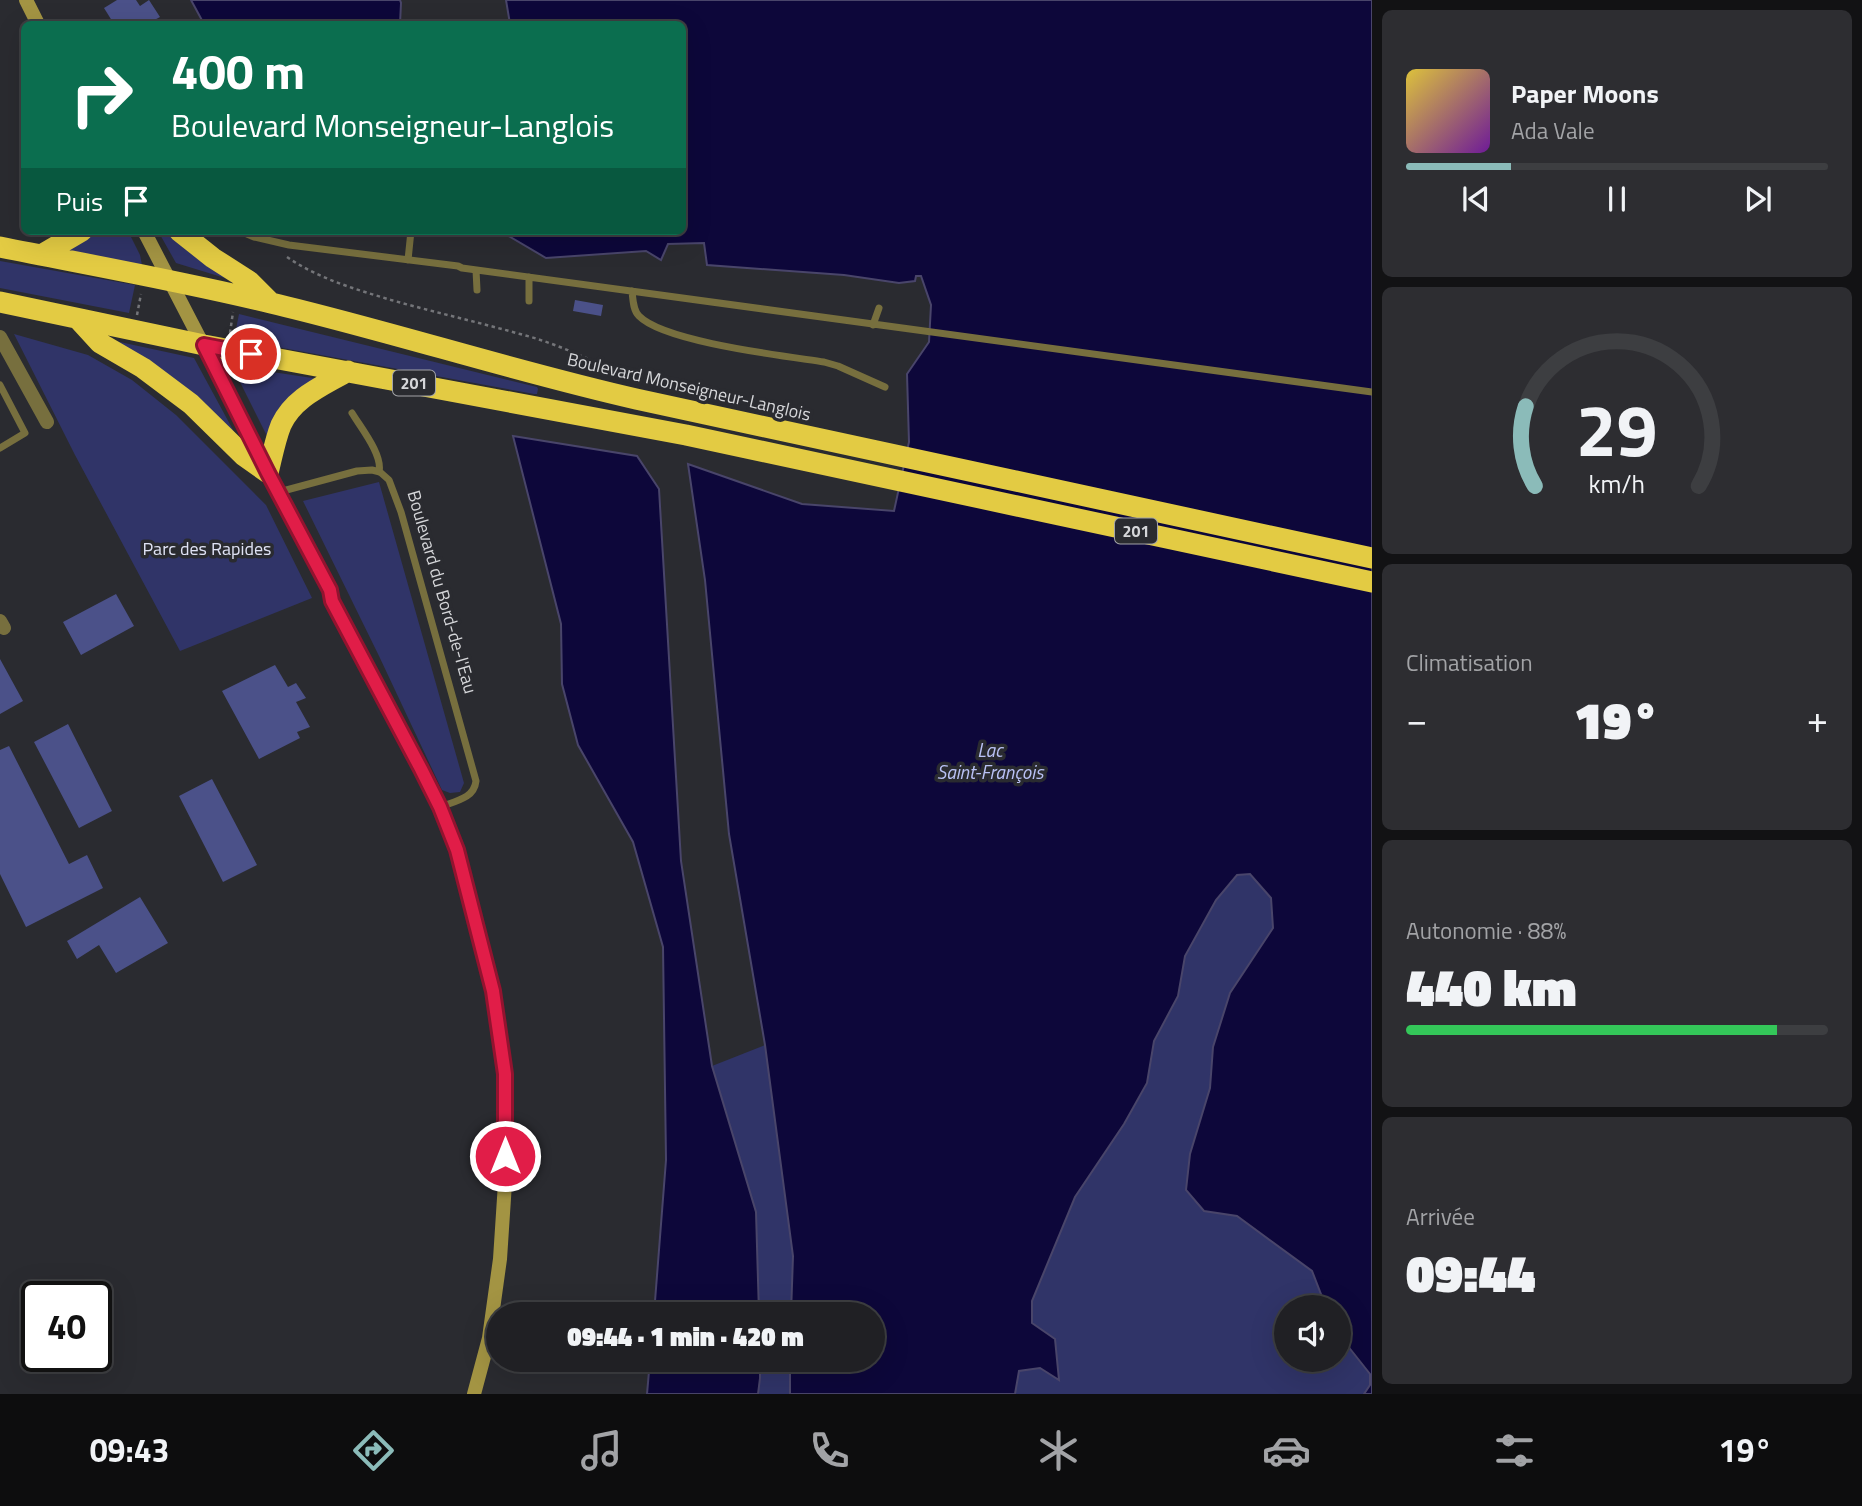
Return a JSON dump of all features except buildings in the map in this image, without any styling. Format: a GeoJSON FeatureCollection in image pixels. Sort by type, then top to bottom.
{"type":"FeatureCollection","features":[{"type":"Feature","properties":{"kind":"highway"},"geometry":{"type":"LineString","coordinates":[[41,255],[75,235]]}},
{"type":"Feature","properties":{"kind":"highway"},"geometry":{"type":"LineString","coordinates":[[185,235],[213,258],[249,281],[270,302]]}},
{"type":"Feature","properties":{"kind":"highway","name":"Boulevard Monseigneur-Langlois"},"geometry":{"type":"LineString","coordinates":[[0,247],[270,302],[599,391],[1372,558]]}},
{"type":"Feature","properties":{"kind":"highway","name":"201"},"geometry":{"type":"LineString","coordinates":[[0,302],[204,345],[686,435],[1372,582]]}},
{"type":"Feature","properties":{"kind":"highway"},"geometry":{"type":"LineString","coordinates":[[78,319],[100,343],[143,368],[183,397],[244,456],[268,473],[281,426],[293,407],[311,392],[348,371]]}},
{"type":"Feature","properties":{"kind":"street"},"geometry":{"type":"LineString","coordinates":[[26,0],[36,21]]}},
{"type":"Feature","properties":{"kind":"street"},"geometry":{"type":"LineString","coordinates":[[146,235],[440,807],[457,850],[493,991],[505,1074],[505,1183],[500,1259],[489,1338],[474,1394]]}},
{"type":"Feature","properties":{"kind":"street"},"geometry":{"type":"LineString","coordinates":[[0,337],[47,422]]}},
{"type":"Feature","properties":{"kind":"lane"},"geometry":{"type":"LineString","coordinates":[[249,235],[282,244],[1372,392]]}},
{"type":"Feature","properties":{"kind":"lane"},"geometry":{"type":"LineString","coordinates":[[408,260],[411,235]]}},
{"type":"Feature","properties":{"kind":"lane"},"geometry":{"type":"LineString","coordinates":[[476,270],[477,290]]}},
{"type":"Feature","properties":{"kind":"lane"},"geometry":{"type":"LineString","coordinates":[[529,277],[529,301]]}},
{"type":"Feature","properties":{"kind":"lane"},"geometry":{"type":"LineString","coordinates":[[632,291],[637,314],[659,328],[704,342],[824,362],[885,387]]}},
{"type":"Feature","properties":{"kind":"lane"},"geometry":{"type":"LineString","coordinates":[[873,325],[879,308]]}},
{"type":"Feature","properties":{"kind":"lane"},"geometry":{"type":"LineString","coordinates":[[0,385],[25,433],[0,448]]}},
{"type":"Feature","properties":{"kind":"lane","name":"Boulevard du Bord-de-l'Eau"},"geometry":{"type":"LineString","coordinates":[[352,413],[379,458],[379,472],[389,480],[401,512],[476,781],[474,791],[468,796],[440,807]]}},
{"type":"Feature","properties":{"kind":"lane"},"geometry":{"type":"LineString","coordinates":[[279,492],[357,471],[379,472]]}},
{"type":"Feature","properties":{"kind":"path"},"geometry":{"type":"LineString","coordinates":[[281,251],[298,264],[340,284],[547,342],[639,383]]}},
{"type":"Feature","properties":{"kind":"path"},"geometry":{"type":"LineString","coordinates":[[137,314],[142,288]]}},
{"type":"Feature","properties":{"kind":"path"},"geometry":{"type":"LineString","coordinates":[[229,336],[233,313]]}},
{"type":"Feature","properties":{"kind":"green space"},"geometry":{"type":"Polygon","coordinates":[[[87,235],[130,235],[142,265],[66,250],[87,235]]]}},
{"type":"Feature","properties":{"kind":"green space"},"geometry":{"type":"Polygon","coordinates":[[[160,235],[174,235],[225,278],[176,263],[160,235]]]}},
{"type":"Feature","properties":{"kind":"green space"},"geometry":{"type":"Polygon","coordinates":[[[0,261],[135,285],[129,313],[0,288],[0,261]]]}},
{"type":"Feature","properties":{"kind":"green space"},"geometry":{"type":"Polygon","coordinates":[[[239,314],[537,387],[537,394],[234,339],[239,314]]]}},
{"type":"Feature","properties":{"kind":"green space","name":"Parc des Rapides"},"geometry":{"type":"Polygon","coordinates":[[[14,334],[88,355],[132,380],[176,415],[266,505],[312,598],[180,651],[14,334]]]}},
{"type":"Feature","properties":{"kind":"green space"},"geometry":{"type":"Polygon","coordinates":[[[106,339],[194,358],[239,441],[106,339]]]}},
{"type":"Feature","properties":{"kind":"green space"},"geometry":{"type":"Polygon","coordinates":[[[232,366],[319,379],[270,442],[232,366]]]}},
{"type":"Feature","properties":{"kind":"green space"},"geometry":{"type":"Polygon","coordinates":[[[379,482],[464,783],[460,792],[442,790],[303,501],[379,482]]]}},
{"type":"Feature","properties":{"kind":"green space"},"geometry":{"type":"Polygon","coordinates":[[[1251,874],[1271,898],[1273,928],[1230,994],[1213,1047],[1210,1088],[1190,1154],[1204,1211],[1237,1216],[1313,1271],[1322,1295],[1274,1295],[1274,1372],[1351,1372],[1351,1351],[1370,1374],[1370,1385],[1364,1394],[1015,1394],[1019,1371],[1040,1368],[1059,1379],[1032,1323],[1032,1301],[1075,1197],[1147,1084],[1154,1041],[1178,996],[1185,956],[1216,900],[1237,875],[1251,874]]]}},
{"type":"Feature","properties":{"kind":"green space"},"geometry":{"type":"Polygon","coordinates":[[[765,1045],[793,1256],[791,1302],[759,1302],[756,1212],[712,1066],[765,1045]]]}},
{"type":"Feature","properties":{"kind":"green space"},"geometry":{"type":"Polygon","coordinates":[[[760,1372],[790,1372],[790,1394],[758,1394],[760,1372]]]}},
{"type":"Feature","properties":{"kind":"water"},"geometry":{"type":"Polygon","coordinates":[[[191,0],[400,0],[401,3],[400,21],[202,21],[191,0]]]}},
{"type":"Feature","properties":{"kind":"water","name":"Lac Saint-François"},"geometry":{"type":"Polygon","coordinates":[[[506,0],[1372,0],[1372,1394],[1364,1394],[1370,1385],[1370,1374],[1351,1350],[1351,1295],[1321,1295],[1312,1271],[1237,1216],[1204,1211],[1186,1190],[1190,1154],[1210,1088],[1213,1047],[1230,993],[1273,928],[1271,898],[1250,874],[1237,875],[1216,900],[1185,956],[1178,996],[1154,1041],[1147,1083],[1124,1124],[1075,1197],[1032,1301],[1032,1323],[1055,1339],[1059,1380],[1040,1368],[1019,1371],[1015,1394],[790,1394],[790,1372],[885,1372],[885,1302],[791,1302],[793,1256],[765,1045],[729,834],[705,580],[688,464],[802,504],[894,511],[909,442],[907,374],[929,342],[931,305],[921,276],[916,276],[915,281],[899,283],[844,275],[707,265],[704,243],[668,244],[661,260],[646,251],[546,258],[507,235],[686,235],[686,21],[510,21],[506,0]]]}},
{"type":"Feature","properties":{"kind":"water"},"geometry":{"type":"Polygon","coordinates":[[[513,436],[637,456],[659,489],[681,861],[712,1066],[756,1212],[759,1302],[655,1302],[666,1160],[663,947],[633,842],[578,745],[562,684],[561,624],[513,436]]]}},
{"type":"Feature","properties":{"kind":"water"},"geometry":{"type":"Polygon","coordinates":[[[649,1372],[760,1372],[758,1394],[647,1394],[649,1372]]]}},
{"type":"Feature","properties":{"kind":"route"},"geometry":{"type":"LineString","coordinates":[[251,354],[204,345],[330,590],[332,601],[421,769],[457,850],[493,991],[505,1074],[505,1156]]}}]}
